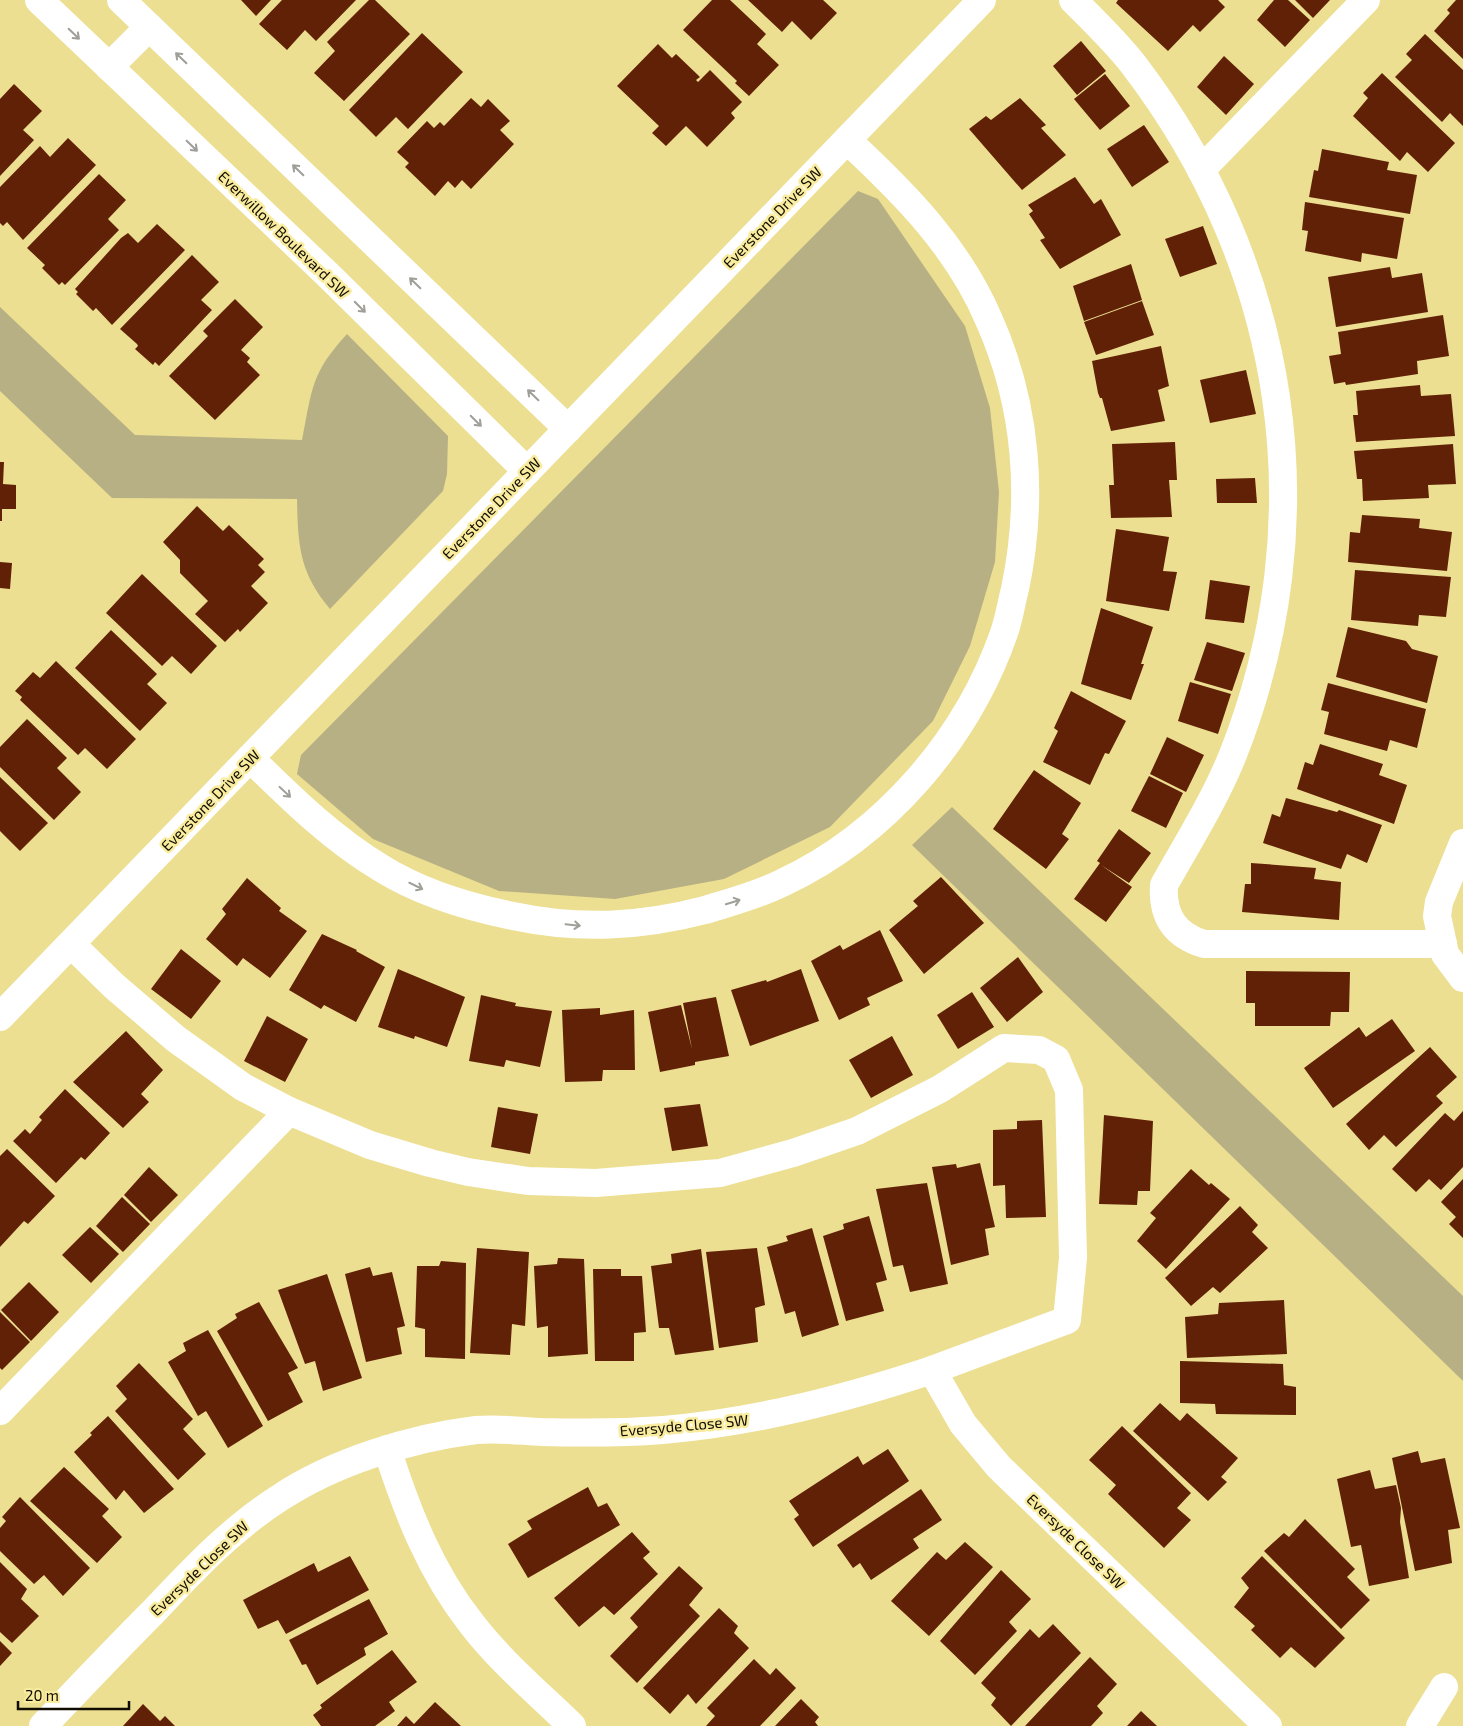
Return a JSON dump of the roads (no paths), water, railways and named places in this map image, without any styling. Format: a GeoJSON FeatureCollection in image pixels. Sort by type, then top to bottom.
{"type":"FeatureCollection","features":[{"type":"Feature","properties":{"kind":"street","name":"Everwillow Boulevard SW"},"geometry":{"type":"LineString","coordinates":[[39,0],[327,274],[527,471]]}},
{"type":"Feature","properties":{"kind":"street"},"geometry":{"type":"LineString","coordinates":[[121,0],[568,429]]}},
{"type":"Feature","properties":{"kind":"street","name":"Everstone Drive SW"},"geometry":{"type":"LineString","coordinates":[[0,1017],[982,0]]}},
{"type":"Feature","properties":{"kind":"street"},"geometry":{"type":"LineString","coordinates":[[1073,0],[1131,61],[1157,96],[1214,192],[1240,256],[1265,333],[1279,404],[1284,502],[1280,560],[1264,658],[1232,758],[1164,886],[1164,908],[1178,931],[1190,940],[1204,944],[1443,944]]}},
{"type":"Feature","properties":{"kind":"street"},"geometry":{"type":"LineString","coordinates":[[1201,170],[1366,0]]}},
{"type":"Feature","properties":{"kind":"street"},"geometry":{"type":"LineString","coordinates":[[109,67],[148,27]]}},
{"type":"Feature","properties":{"kind":"street"},"geometry":{"type":"LineString","coordinates":[[250,758],[328,832],[382,869],[424,890],[474,909],[535,921],[587,927],[639,923],[679,916],[737,901],[781,884],[818,864],[853,839],[906,794],[956,730],[991,665],[1005,631],[1024,543],[1027,497],[1023,443],[1018,404],[1006,363],[989,319],[966,273],[942,238],[906,197],[846,140]]}},
{"type":"Feature","properties":{"kind":"street"},"geometry":{"type":"LineString","coordinates":[[1463,843],[1439,902],[1437,916],[1443,944],[1450,963],[1463,978]]}},
{"type":"Feature","properties":{"kind":"street"},"geometry":{"type":"LineString","coordinates":[[71,944],[114,986],[176,1039],[243,1087],[289,1111],[370,1144],[468,1172],[528,1181],[596,1183],[720,1173],[857,1131],[940,1089],[1004,1048],[1039,1050],[1056,1059],[1069,1090],[1073,1258],[1067,1320],[932,1370]]}},
{"type":"Feature","properties":{"kind":"street"},"geometry":{"type":"LineString","coordinates":[[0,1411],[289,1111]]}},
{"type":"Feature","properties":{"kind":"street","name":"Eversyde Close SW"},"geometry":{"type":"LineString","coordinates":[[43,1726],[175,1589],[244,1523],[280,1497],[330,1472],[388,1449],[427,1438],[479,1430],[574,1432],[660,1430],[760,1418],[882,1387],[932,1370],[963,1424],[999,1467],[1268,1726]]}},
{"type":"Feature","properties":{"kind":"street"},"geometry":{"type":"LineString","coordinates":[[388,1449],[416,1533],[433,1564],[471,1623],[572,1726]]}},
{"type":"Feature","properties":{"kind":"street"},"geometry":{"type":"LineString","coordinates":[[1420,1726],[1444,1687]]}}]}
